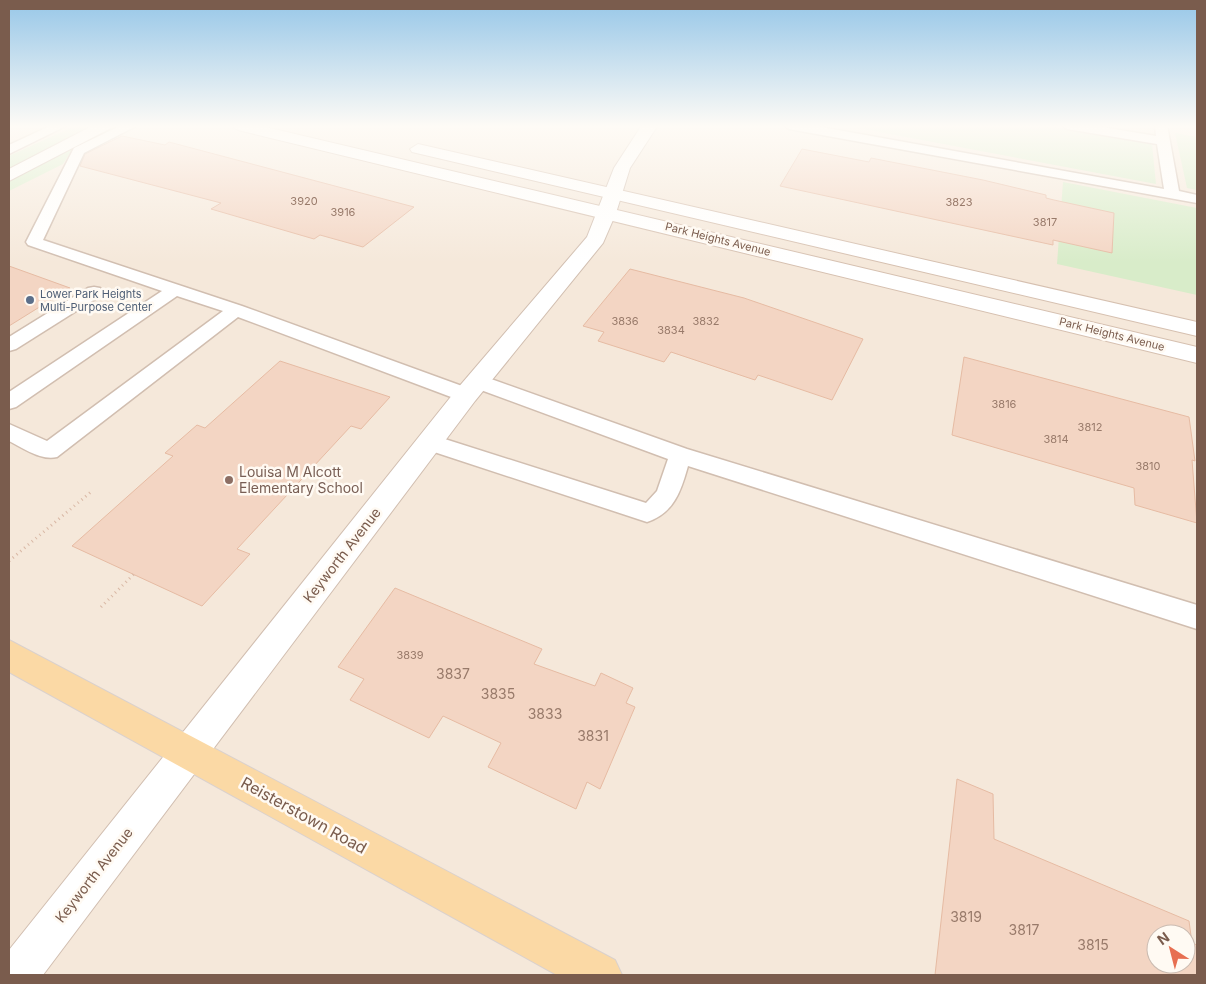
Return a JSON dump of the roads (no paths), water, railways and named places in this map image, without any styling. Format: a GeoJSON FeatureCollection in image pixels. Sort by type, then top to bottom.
{"type":"FeatureCollection","features":[{"type":"Feature","properties":{"kind":"main road","name":"Park Heights Avenue"},"geometry":{"type":"LineString","coordinates":[[457,171],[1197,329]]}},
{"type":"Feature","properties":{"kind":"main road","name":"Park Heights Avenue"},"geometry":{"type":"LineString","coordinates":[[495,171],[610,203],[1197,354]]}},
{"type":"Feature","properties":{"kind":"main road","name":"Keyworth Avenue"},"geometry":{"type":"LineString","coordinates":[[16,975],[190,753],[471,388],[596,238],[621,171]]}},
{"type":"Feature","properties":{"kind":"main road","name":"Reisterstown Road"},"geometry":{"type":"LineString","coordinates":[[9,655],[600,975]]}},
{"type":"Feature","properties":{"kind":"lane"},"geometry":{"type":"LineString","coordinates":[[69,171],[34,242],[471,388],[1197,617]]}},
{"type":"Feature","properties":{"kind":"lane"},"geometry":{"type":"LineString","coordinates":[[1044,171],[1197,199]]}},
{"type":"Feature","properties":{"kind":"lane"},"geometry":{"type":"LineString","coordinates":[[1168,171],[1172,194]]}},
{"type":"Feature","properties":{"kind":"lane"},"geometry":{"type":"LineString","coordinates":[[9,402],[174,290]]}},
{"type":"Feature","properties":{"kind":"lane"},"geometry":{"type":"LineString","coordinates":[[9,345],[94,292]]}},
{"type":"Feature","properties":{"kind":"lane"},"geometry":{"type":"LineString","coordinates":[[9,432],[49,451],[236,310]]}},
{"type":"Feature","properties":{"kind":"lane"},"geometry":{"type":"LineString","coordinates":[[429,442],[647,513],[661,507],[665,500],[680,454]]}},
{"type":"Feature","properties":{"kind":"place","name":"Lower Park Heights Multi-Purpose Center"},"geometry":{"type":"Point","coordinates":[30,300]}},
{"type":"Feature","properties":{"kind":"place","name":"Louisa M Alcott Elementary School"},"geometry":{"type":"Point","coordinates":[229,480]}}]}
